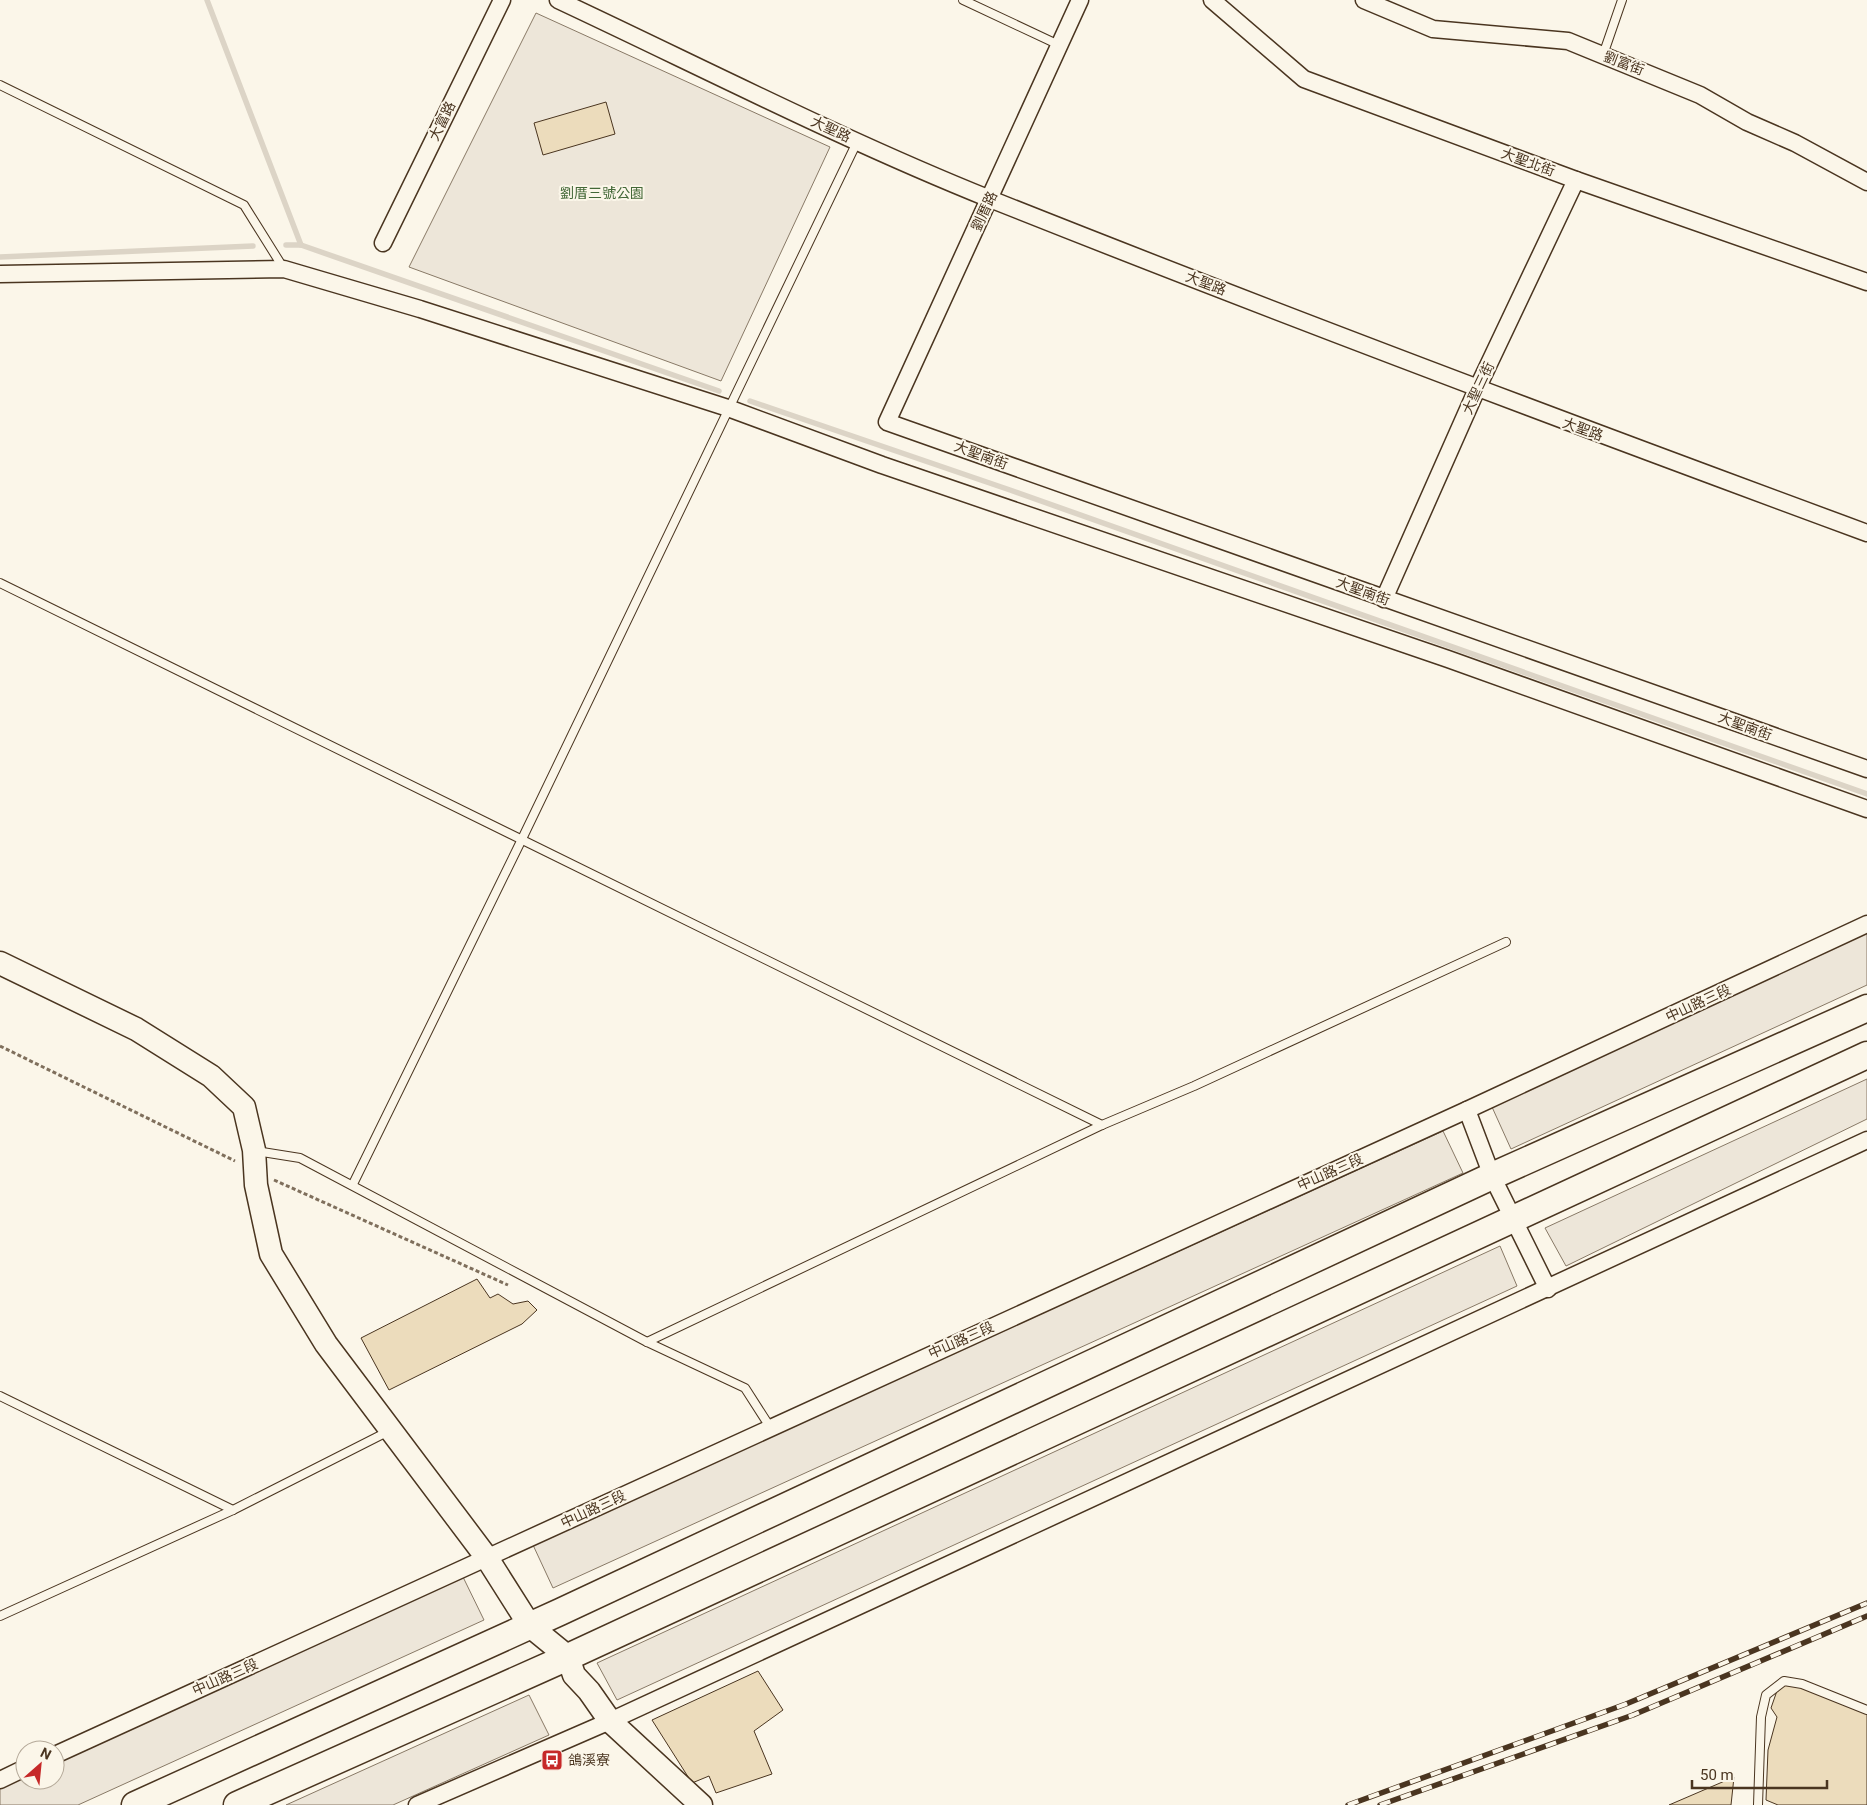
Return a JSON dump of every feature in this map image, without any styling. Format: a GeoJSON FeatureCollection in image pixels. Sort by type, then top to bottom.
{"type":"FeatureCollection","features":[{"type":"Feature","properties":{"kind":"main road"},"geometry":{"type":"LineString","coordinates":[[136,1805],[530,1626],[1492,1176],[1867,1008]]}},
{"type":"Feature","properties":{"kind":"main road"},"geometry":{"type":"LineString","coordinates":[[237,1805],[568,1657],[1867,1055]]}},
{"type":"Feature","properties":{"kind":"street","name":"大富路"},"geometry":{"type":"LineString","coordinates":[[383,243],[502,0]]}},
{"type":"Feature","properties":{"kind":"street","name":"大聖路"},"geometry":{"type":"LineString","coordinates":[[558,0],[857,141],[989,199],[1477,390],[1867,533]]}},
{"type":"Feature","properties":{"kind":"street","name":"劉厝路"},"geometry":{"type":"LineString","coordinates":[[887,422],[1080,0]]}},
{"type":"Feature","properties":{"kind":"street","name":"大聖北街"},"geometry":{"type":"LineString","coordinates":[[1212,0],[1304,78],[1576,180],[1867,282]]}},
{"type":"Feature","properties":{"kind":"street","name":"劉富街"},"geometry":{"type":"LineString","coordinates":[[1364,0],[1433,29],[1568,41],[1700,95],[1747,122],[1795,143],[1867,182]]}},
{"type":"Feature","properties":{"kind":"street","name":"大聖三街"},"geometry":{"type":"LineString","coordinates":[[1384,598],[1477,390],[1576,180]]}},
{"type":"Feature","properties":{"kind":"street"},"geometry":{"type":"LineString","coordinates":[[0,274],[284,269],[420,308],[728,408],[882,465],[1448,659],[1867,809]]}},
{"type":"Feature","properties":{"kind":"street","name":"大聖南街"},"geometry":{"type":"LineString","coordinates":[[887,422],[1867,769]]}},
{"type":"Feature","properties":{"kind":"street","name":"中山路三段"},"geometry":{"type":"LineString","coordinates":[[65,1749],[487,1558],[770,1426],[1466,1110],[1867,924]]}},
{"type":"Feature","properties":{"kind":"street"},"geometry":{"type":"LineString","coordinates":[[0,963],[136,1029],[211,1076],[244,1106],[255,1160],[256,1185],[271,1254],[326,1344],[487,1558],[530,1626],[568,1657],[574,1675],[589,1691],[610,1721],[702,1805]]}},
{"type":"Feature","properties":{"kind":"street"},"geometry":{"type":"LineString","coordinates":[[1466,1110],[1492,1176],[1548,1289]]}},
{"type":"Feature","properties":{"kind":"street"},"geometry":{"type":"LineString","coordinates":[[418,1805],[610,1721],[1867,1140]]}},
{"type":"Feature","properties":{"kind":"street"},"geometry":{"type":"LineString","coordinates":[[0,1780],[15,1773]]}},
{"type":"Feature","properties":{"kind":"lane"},"geometry":{"type":"LineString","coordinates":[[963,0],[1059,45]]}},
{"type":"Feature","properties":{"kind":"lane"},"geometry":{"type":"LineString","coordinates":[[1604,55],[1622,0]]}},
{"type":"Feature","properties":{"kind":"lane"},"geometry":{"type":"LineString","coordinates":[[0,85],[244,205],[284,269]]}},
{"type":"Feature","properties":{"kind":"lane"},"geometry":{"type":"LineString","coordinates":[[353,1184],[522,839],[857,141]]}},
{"type":"Feature","properties":{"kind":"lane"},"geometry":{"type":"LineString","coordinates":[[0,583],[1102,1125]]}},
{"type":"Feature","properties":{"kind":"lane"},"geometry":{"type":"LineString","coordinates":[[647,1342],[1102,1125],[1203,1082],[1506,942]]}},
{"type":"Feature","properties":{"kind":"lane"},"geometry":{"type":"LineString","coordinates":[[255,1160],[300,1158],[353,1184],[647,1342],[745,1388],[770,1426]]}},
{"type":"Feature","properties":{"kind":"lane"},"geometry":{"type":"LineString","coordinates":[[0,1396],[233,1510]]}},
{"type":"Feature","properties":{"kind":"lane"},"geometry":{"type":"LineString","coordinates":[[0,1616],[233,1510],[390,1431]]}},
{"type":"Feature","properties":{"kind":"lane"},"geometry":{"type":"LineString","coordinates":[[1758,1805],[1761,1717],[1766,1695],[1784,1681],[1802,1684],[1867,1710]]}},
{"type":"Feature","properties":{"kind":"path"},"geometry":{"type":"LineString","coordinates":[[0,1046],[255,1160],[311,1198],[511,1286]]}},
{"type":"Feature","properties":{"kind":"green space","name":"劉厝三號公園"},"geometry":{"type":"Polygon","coordinates":[[[536,13],[830,147],[721,381],[409,267],[536,13]]]}},
{"type":"Feature","properties":{"kind":"green space"},"geometry":{"type":"Polygon","coordinates":[[[1867,931],[1867,985],[1511,1149],[1492,1107],[1867,931]]]}},
{"type":"Feature","properties":{"kind":"green space"},"geometry":{"type":"Polygon","coordinates":[[[1867,1079],[1867,1119],[1566,1266],[1545,1228],[1867,1079]]]}},
{"type":"Feature","properties":{"kind":"green space"},"geometry":{"type":"Polygon","coordinates":[[[1443,1131],[1463,1173],[553,1588],[533,1545],[1443,1131]]]}},
{"type":"Feature","properties":{"kind":"green space"},"geometry":{"type":"Polygon","coordinates":[[[1500,1246],[1517,1286],[617,1700],[597,1663],[1500,1246]]]}},
{"type":"Feature","properties":{"kind":"green space"},"geometry":{"type":"Polygon","coordinates":[[[463,1577],[484,1620],[78,1805],[0,1805],[0,1788],[15,1781],[15,1790],[65,1790],[65,1758],[463,1577]]]}},
{"type":"Feature","properties":{"kind":"green space"},"geometry":{"type":"Polygon","coordinates":[[[529,1695],[549,1735],[393,1805],[286,1805],[529,1695]]]}},
{"type":"Feature","properties":{"kind":"building"},"geometry":{"type":"Polygon","coordinates":[[[606,102],[615,134],[543,155],[534,123],[606,102]]]}},
{"type":"Feature","properties":{"kind":"building"},"geometry":{"type":"Polygon","coordinates":[[[477,1279],[490,1298],[498,1294],[513,1304],[528,1301],[537,1310],[522,1324],[389,1390],[361,1338],[477,1279]]]}},
{"type":"Feature","properties":{"kind":"building"},"geometry":{"type":"Polygon","coordinates":[[[758,1671],[783,1710],[754,1731],[772,1774],[716,1793],[709,1776],[692,1783],[652,1720],[758,1671]]]}},
{"type":"Feature","properties":{"kind":"building"},"geometry":{"type":"Polygon","coordinates":[[[1779,1685],[1804,1686],[1867,1714],[1867,1805],[1778,1805],[1766,1800],[1768,1750],[1777,1717],[1771,1708],[1779,1685]]]}},
{"type":"Feature","properties":{"kind":"building"},"geometry":{"type":"Polygon","coordinates":[[[1734,1777],[1731,1805],[1669,1805],[1734,1777]]]}},
{"type":"Feature","properties":{"kind":"waterway"},"geometry":{"type":"LineString","coordinates":[[207,0],[301,245]]}},
{"type":"Feature","properties":{"kind":"waterway"},"geometry":{"type":"LineString","coordinates":[[286,245],[301,245],[719,391]]}},
{"type":"Feature","properties":{"kind":"waterway"},"geometry":{"type":"LineString","coordinates":[[0,257],[253,246]]}},
{"type":"Feature","properties":{"kind":"waterway"},"geometry":{"type":"LineString","coordinates":[[750,401],[1010,490],[1867,794]]}},
{"type":"Feature","properties":{"kind":"railway"},"geometry":{"type":"LineString","coordinates":[[1348,1805],[1626,1704],[1867,1603]]}},
{"type":"Feature","properties":{"kind":"railway"},"geometry":{"type":"LineString","coordinates":[[1380,1805],[1633,1715],[1867,1616]]}},
{"type":"Feature","properties":{"kind":"place","name":"鴿溪寮"},"geometry":{"type":"Point","coordinates":[552,1760]}}]}
